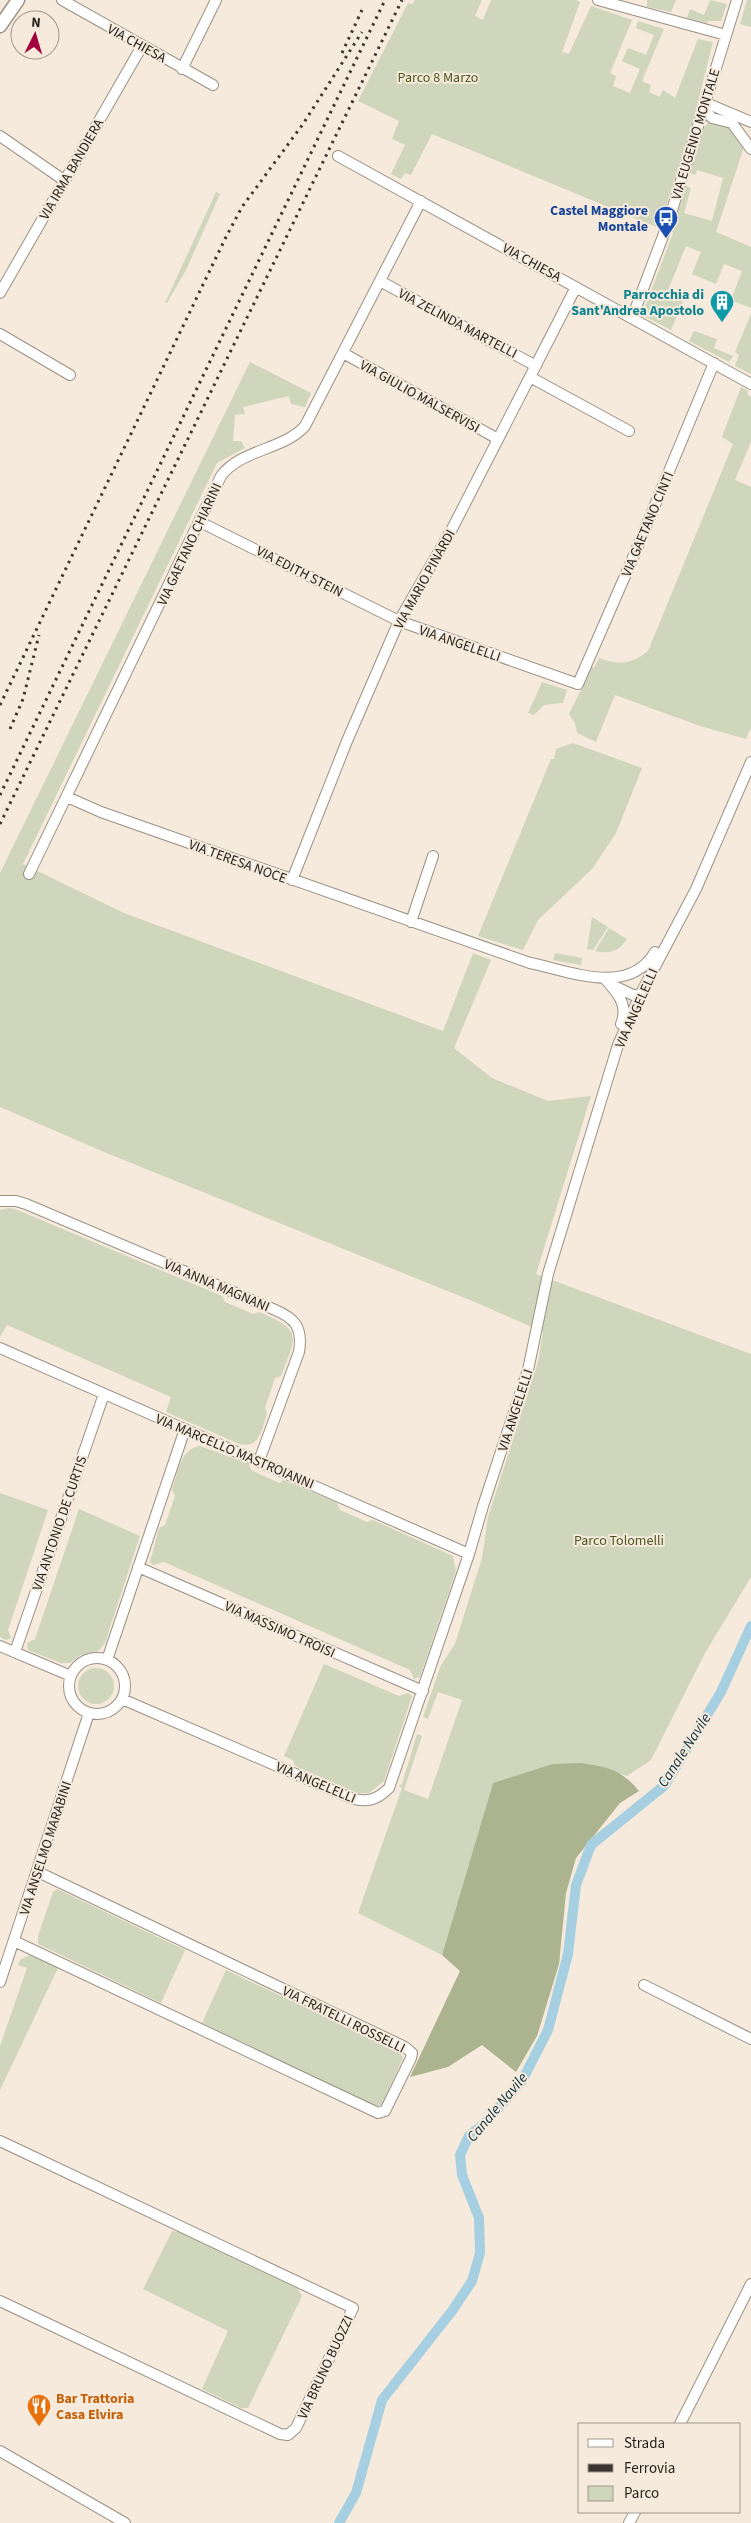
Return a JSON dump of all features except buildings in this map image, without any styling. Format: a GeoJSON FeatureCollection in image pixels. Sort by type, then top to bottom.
{"type":"FeatureCollection","features":[{"type":"Feature","properties":{"kind":"main road"},"geometry":{"type":"LineString","coordinates":[[0,26],[16,1]]}},
{"type":"Feature","properties":{"kind":"street","name":"VIA CHIESA"},"geometry":{"type":"LineString","coordinates":[[62,0],[213,85]]}},
{"type":"Feature","properties":{"kind":"street"},"geometry":{"type":"LineString","coordinates":[[182,69],[216,0]]}},
{"type":"Feature","properties":{"kind":"street"},"geometry":{"type":"LineString","coordinates":[[598,0],[726,35]]}},
{"type":"Feature","properties":{"kind":"street","name":"VIA EUGENIO MONTALE"},"geometry":{"type":"LineString","coordinates":[[632,318],[665,232],[737,0]]}},
{"type":"Feature","properties":{"kind":"street","name":"VIA IRMA BANDIERA"},"geometry":{"type":"LineString","coordinates":[[0,293],[142,46]]}},
{"type":"Feature","properties":{"kind":"street"},"geometry":{"type":"LineString","coordinates":[[751,122],[711,104],[703,108],[712,118],[751,129]]}},
{"type":"Feature","properties":{"kind":"street"},"geometry":{"type":"LineString","coordinates":[[732,123],[751,149]]}},
{"type":"Feature","properties":{"kind":"street"},"geometry":{"type":"LineString","coordinates":[[0,136],[65,180]]}},
{"type":"Feature","properties":{"kind":"street","name":"VIA CHIESA"},"geometry":{"type":"LineString","coordinates":[[338,156],[751,384]]}},
{"type":"Feature","properties":{"kind":"street","name":"VIA GAETANO CHIARINI"},"geometry":{"type":"LineString","coordinates":[[29,874],[226,469],[292,436],[305,426],[421,201]]}},
{"type":"Feature","properties":{"kind":"street","name":"VIA ZELINDA MARTELLI"},"geometry":{"type":"LineString","coordinates":[[380,281],[536,366]]}},
{"type":"Feature","properties":{"kind":"street","name":"VIA MARIO PINARDI"},"geometry":{"type":"LineString","coordinates":[[292,880],[347,741],[399,621],[458,518],[576,287]]}},
{"type":"Feature","properties":{"kind":"street"},"geometry":{"type":"LineString","coordinates":[[0,334],[70,375]]}},
{"type":"Feature","properties":{"kind":"street","name":"VIA GIULIO MALSERVISI"},"geometry":{"type":"LineString","coordinates":[[342,353],[498,438]]}},
{"type":"Feature","properties":{"kind":"street","name":"VIA GAETANO CINTI"},"geometry":{"type":"LineString","coordinates":[[578,684],[714,363]]}},
{"type":"Feature","properties":{"kind":"street"},"geometry":{"type":"LineString","coordinates":[[530,376],[630,431]]}},
{"type":"Feature","properties":{"kind":"street","name":"VIA EDITH STEIN"},"geometry":{"type":"LineString","coordinates":[[200,522],[399,621]]}},
{"type":"Feature","properties":{"kind":"street","name":"VIA ANGELELLI"},"geometry":{"type":"LineString","coordinates":[[399,621],[578,684]]}},
{"type":"Feature","properties":{"kind":"street","name":"VIA ANGELELLI"},"geometry":{"type":"LineString","coordinates":[[122,1698],[343,1795],[364,1802],[373,1800],[389,1788],[469,1554],[482,1506],[528,1370],[548,1274],[624,1029],[691,898],[751,762]]}},
{"type":"Feature","properties":{"kind":"street","name":"VIA TERESA NOCE"},"geometry":{"type":"LineString","coordinates":[[67,797],[101,812],[411,922],[530,963],[610,980],[633,995],[640,995]]}},
{"type":"Feature","properties":{"kind":"street"},"geometry":{"type":"LineString","coordinates":[[411,922],[433,856]]}},
{"type":"Feature","properties":{"kind":"street"},"geometry":{"type":"LineString","coordinates":[[612,1066],[613,1047],[624,1016],[622,1000],[610,980],[638,971],[650,962],[666,930],[691,898]]}},
{"type":"Feature","properties":{"kind":"street","name":"VIA ANNA MAGNANI"},"geometry":{"type":"LineString","coordinates":[[0,1202],[16,1200],[26,1204],[273,1309],[294,1321],[301,1339],[299,1352],[259,1461]]}},
{"type":"Feature","properties":{"kind":"street","name":"VIA MARCELLO MASTROIANNI"},"geometry":{"type":"LineString","coordinates":[[0,1348],[469,1554]]}},
{"type":"Feature","properties":{"kind":"street","name":"VIA ANTONIO DE CURTIS"},"geometry":{"type":"LineString","coordinates":[[15,1652],[104,1394]]}},
{"type":"Feature","properties":{"kind":"street"},"geometry":{"type":"LineString","coordinates":[[107,1660],[184,1429]]}},
{"type":"Feature","properties":{"kind":"street","name":"VIA MASSIMO TROISI"},"geometry":{"type":"LineString","coordinates":[[138,1567],[423,1691]]}},
{"type":"Feature","properties":{"kind":"street"},"geometry":{"type":"LineString","coordinates":[[0,1646],[71,1676]]}},
{"type":"Feature","properties":{"kind":"street"},"geometry":{"type":"LineString","coordinates":[[91,1659],[107,1660],[121,1673],[124,1682],[122,1698],[111,1710],[100,1714],[89,1713],[75,1703],[70,1695],[71,1676],[84,1662],[91,1659]]}},
{"type":"Feature","properties":{"kind":"street","name":"VIA ANSELMO MARABINI"},"geometry":{"type":"LineString","coordinates":[[0,1982],[38,1872],[89,1713]]}},
{"type":"Feature","properties":{"kind":"street","name":"VIA FRATELLI ROSSELLI"},"geometry":{"type":"LineString","coordinates":[[14,1941],[378,2113],[385,2111],[411,2058],[412,2053],[405,2047],[38,1872]]}},
{"type":"Feature","properties":{"kind":"street"},"geometry":{"type":"LineString","coordinates":[[644,1985],[751,2039]]}},
{"type":"Feature","properties":{"kind":"street","name":"VIA BRUNO BUOZZI"},"geometry":{"type":"LineString","coordinates":[[0,2141],[354,2308],[296,2428],[288,2435],[280,2434],[0,2301]]}},
{"type":"Feature","properties":{"kind":"street"},"geometry":{"type":"LineString","coordinates":[[681,2423],[751,2284]]}},
{"type":"Feature","properties":{"kind":"street"},"geometry":{"type":"LineString","coordinates":[[0,2451],[126,2523]]}},
{"type":"Feature","properties":{"kind":"green space","name":"Parco 8 Marzo"},"geometry":{"type":"Polygon","coordinates":[[[415,0],[482,0],[475,16],[483,20],[491,0],[576,0],[580,2],[562,52],[569,54],[591,6],[632,20],[610,73],[616,76],[613,86],[630,93],[640,69],[622,61],[628,48],[646,55],[654,35],[636,28],[638,21],[664,29],[642,81],[651,85],[649,92],[660,97],[663,90],[675,98],[698,39],[713,42],[692,126],[659,228],[432,134],[411,175],[405,173],[401,179],[391,174],[405,145],[392,139],[399,121],[358,101],[408,3],[412,4],[415,0]]]}},
{"type":"Feature","properties":{"kind":"green space"},"geometry":{"type":"Polygon","coordinates":[[[647,0],[676,0],[671,12],[647,7],[647,0]]]}},
{"type":"Feature","properties":{"kind":"green space"},"geometry":{"type":"Polygon","coordinates":[[[710,0],[727,4],[721,21],[708,21],[707,23],[687,18],[690,9],[704,15],[710,0]]]}},
{"type":"Feature","properties":{"kind":"green space"},"geometry":{"type":"Polygon","coordinates":[[[747,0],[751,0],[751,27],[740,24],[747,0]]]}},
{"type":"Feature","properties":{"kind":"green space"},"geometry":{"type":"Polygon","coordinates":[[[709,122],[729,126],[744,147],[716,232],[751,247],[751,308],[731,300],[742,271],[724,264],[716,284],[692,274],[701,252],[686,246],[666,295],[683,302],[671,330],[642,315],[673,233],[686,186],[691,188],[684,213],[712,221],[723,178],[697,170],[695,175],[690,173],[702,130],[709,122]]]}},
{"type":"Feature","properties":{"kind":"green space"},"geometry":{"type":"Polygon","coordinates":[[[216,192],[220,194],[186,270],[167,303],[165,303],[216,192]]]}},
{"type":"Feature","properties":{"kind":"green space"},"geometry":{"type":"Polygon","coordinates":[[[751,314],[751,374],[735,366],[739,355],[735,352],[751,314]]]}},
{"type":"Feature","properties":{"kind":"green space"},"geometry":{"type":"Polygon","coordinates":[[[694,331],[717,339],[714,348],[733,356],[729,362],[689,341],[694,331]]]}},
{"type":"Feature","properties":{"kind":"green space","name":"Parco Tolomelli"},"geometry":{"type":"Polygon","coordinates":[[[250,362],[311,393],[305,407],[291,404],[289,396],[243,407],[245,414],[235,415],[233,441],[241,441],[245,448],[217,463],[23,864],[124,913],[443,1031],[473,953],[491,960],[454,1048],[492,1078],[548,1101],[591,1096],[536,1274],[751,1354],[751,1577],[705,1653],[651,1760],[627,1776],[598,1766],[493,1783],[442,1955],[358,1913],[402,1788],[399,1786],[402,1784],[417,1734],[422,1736],[404,1790],[428,1799],[462,1700],[438,1692],[428,1719],[423,1717],[441,1665],[455,1644],[482,1558],[488,1517],[538,1362],[543,1332],[482,1305],[104,1152],[0,1107],[0,873],[250,362]]]}},
{"type":"Feature","properties":{"kind":"green space"},"geometry":{"type":"Polygon","coordinates":[[[741,387],[748,391],[747,394],[751,397],[751,442],[735,480],[751,487],[751,728],[746,739],[700,726],[615,695],[596,742],[577,733],[575,723],[569,714],[592,667],[594,668],[599,658],[619,663],[636,659],[648,651],[733,444],[722,437],[741,387]]]}},
{"type":"Feature","properties":{"kind":"green space"},"geometry":{"type":"Polygon","coordinates":[[[542,682],[567,690],[563,703],[544,705],[534,715],[528,713],[542,682]]]}},
{"type":"Feature","properties":{"kind":"green space"},"geometry":{"type":"Polygon","coordinates":[[[573,743],[642,768],[616,833],[592,869],[538,920],[523,950],[478,936],[551,759],[554,759],[556,749],[573,743]]]}},
{"type":"Feature","properties":{"kind":"green space"},"geometry":{"type":"Polygon","coordinates":[[[592,917],[608,927],[593,950],[587,949],[592,917]]]}},
{"type":"Feature","properties":{"kind":"green space"},"geometry":{"type":"Polygon","coordinates":[[[609,928],[627,939],[620,947],[613,951],[595,951],[609,928]]]}},
{"type":"Feature","properties":{"kind":"green space"},"geometry":{"type":"Polygon","coordinates":[[[555,953],[582,958],[581,965],[553,960],[555,953]]]}},
{"type":"Feature","properties":{"kind":"green space"},"geometry":{"type":"Polygon","coordinates":[[[9,1208],[222,1296],[225,1302],[253,1314],[259,1312],[273,1318],[290,1330],[293,1342],[281,1376],[275,1378],[265,1408],[267,1413],[256,1441],[252,1444],[239,1444],[166,1412],[171,1397],[7,1325],[0,1337],[0,1210],[9,1208]]]}},
{"type":"Feature","properties":{"kind":"green space"},"geometry":{"type":"Polygon","coordinates":[[[200,1446],[249,1464],[251,1470],[279,1483],[284,1480],[337,1503],[340,1510],[367,1522],[373,1520],[453,1556],[456,1571],[420,1677],[414,1679],[410,1670],[164,1562],[153,1565],[150,1562],[159,1528],[165,1525],[175,1496],[172,1490],[181,1463],[188,1452],[200,1446]]]}},
{"type":"Feature","properties":{"kind":"green space"},"geometry":{"type":"Polygon","coordinates":[[[0,1493],[48,1510],[8,1630],[11,1638],[6,1640],[0,1637],[0,1493]]]}},
{"type":"Feature","properties":{"kind":"green space"},"geometry":{"type":"Polygon","coordinates":[[[79,1509],[140,1536],[105,1643],[98,1651],[79,1656],[70,1663],[61,1663],[28,1650],[27,1643],[35,1639],[79,1509]]]}},
{"type":"Feature","properties":{"kind":"green space"},"geometry":{"type":"Polygon","coordinates":[[[324,1664],[399,1696],[408,1693],[412,1696],[384,1781],[369,1793],[357,1793],[295,1766],[293,1760],[284,1756],[324,1664]]]}},
{"type":"Feature","properties":{"kind":"green space"},"geometry":{"type":"Polygon","coordinates":[[[96,1668],[103,1669],[109,1673],[113,1679],[113,1693],[109,1699],[103,1703],[96,1704],[89,1703],[83,1699],[79,1693],[78,1686],[79,1679],[83,1673],[89,1669],[96,1668]]]}},
{"type":"Feature","properties":{"kind":"green space"},"geometry":{"type":"Polygon","coordinates":[[[581,1763],[614,1771],[627,1778],[639,1791],[620,1803],[576,1858],[566,1893],[559,1964],[537,2036],[516,2072],[482,2045],[448,2067],[410,2077],[460,1971],[442,1955],[493,1783],[553,1764],[581,1763]]]}},
{"type":"Feature","properties":{"kind":"green space"},"geometry":{"type":"Polygon","coordinates":[[[57,1889],[185,1950],[161,2003],[38,1944],[38,1936],[53,1892],[57,1889]]]}},
{"type":"Feature","properties":{"kind":"green space"},"geometry":{"type":"Polygon","coordinates":[[[30,1955],[58,1968],[0,2090],[0,2046],[27,1968],[18,1965],[20,1960],[30,1955]]]}},
{"type":"Feature","properties":{"kind":"green space"},"geometry":{"type":"Polygon","coordinates":[[[226,1970],[400,2052],[403,2058],[382,2104],[379,2107],[374,2106],[202,2023],[226,1970]]]}},
{"type":"Feature","properties":{"kind":"green space"},"geometry":{"type":"Polygon","coordinates":[[[172,2231],[179,2232],[297,2288],[302,2296],[248,2408],[241,2408],[202,2389],[228,2331],[143,2289],[172,2231]]]}},
{"type":"Feature","properties":{"kind":"waterway","name":"Canale Navile"},"geometry":{"type":"LineString","coordinates":[[339,2523],[356,2493],[382,2400],[452,2311],[472,2281],[480,2253],[479,2218],[462,2175],[460,2155],[469,2136],[485,2123],[522,2081],[548,2030],[568,1954],[576,1885],[591,1845],[665,1785],[721,1692],[751,1626]]}},
{"type":"Feature","properties":{"kind":"railway"},"geometry":{"type":"LineString","coordinates":[[0,795],[385,0]]}},
{"type":"Feature","properties":{"kind":"railway"},"geometry":{"type":"LineString","coordinates":[[0,824],[402,0]]}},
{"type":"Feature","properties":{"kind":"railway"},"geometry":{"type":"LineString","coordinates":[[342,53],[362,10]]}},
{"type":"Feature","properties":{"kind":"railway"},"geometry":{"type":"LineString","coordinates":[[0,705],[242,207],[303,124],[362,32]]}},
{"type":"Feature","properties":{"kind":"railway"},"geometry":{"type":"LineString","coordinates":[[10,729],[23,699],[39,635]]}},
{"type":"Feature","properties":{"kind":"place","name":"Castel Maggiore Montale"},"geometry":{"type":"Point","coordinates":[666,239]}},
{"type":"Feature","properties":{"kind":"place","name":"Parrocchia di Sant'Andrea Apostolo"},"geometry":{"type":"Point","coordinates":[722,323]}},
{"type":"Feature","properties":{"kind":"place","name":"Bar Trattoria Casa Elvira"},"geometry":{"type":"Point","coordinates":[39,2427]}}]}
